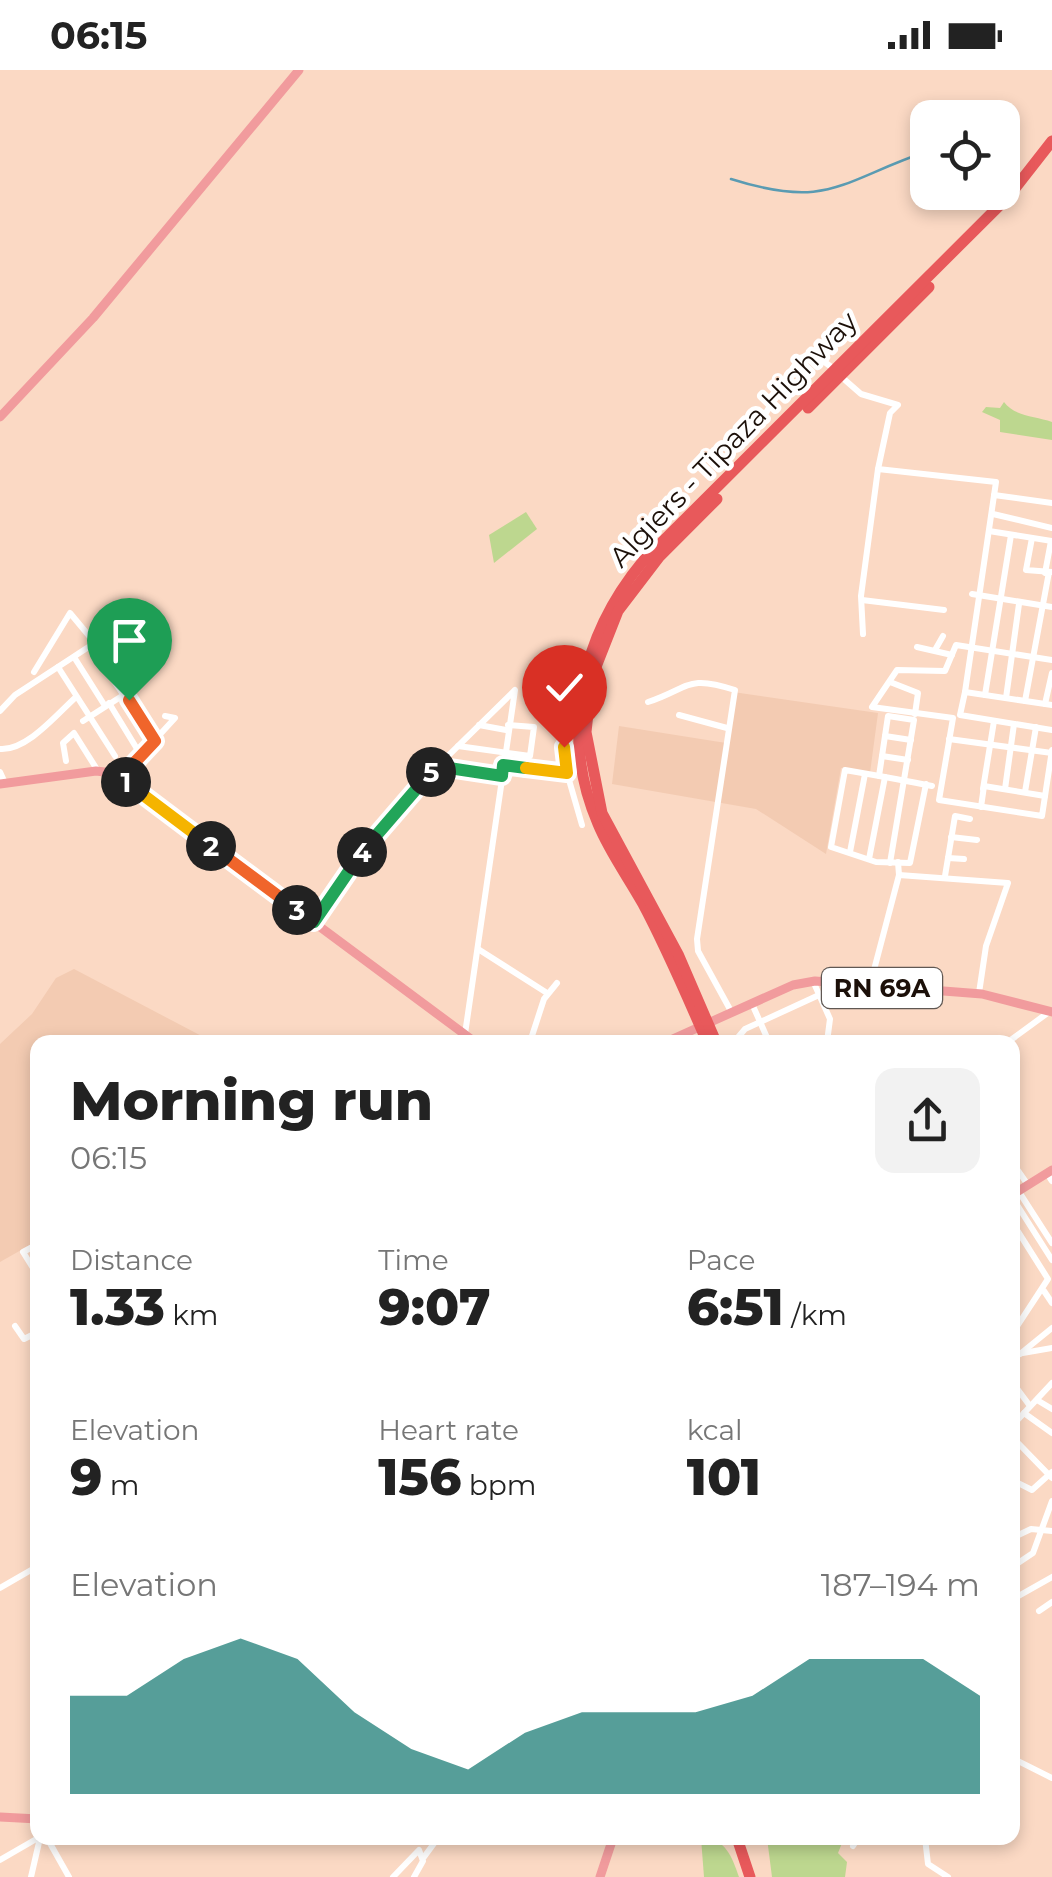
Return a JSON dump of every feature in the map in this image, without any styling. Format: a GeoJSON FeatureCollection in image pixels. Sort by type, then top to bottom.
{"type":"FeatureCollection","features":[{"type":"Feature","properties":{"kind":"highway","name":"Algiers - Tipaza Highway"},"geometry":{"type":"LineString","coordinates":[[704,1035],[659,936],[605,840],[588,796],[578,749],[578,715],[595,637],[614,600],[643,561],[1009,196],[1052,141]]}},
{"type":"Feature","properties":{"kind":"highway","name":"Algiers - Tipaza Highway"},"geometry":{"type":"LineString","coordinates":[[713,1035],[678,954],[602,813],[586,732],[589,690],[603,640],[628,594],[660,556],[984,232],[1052,155]]}},
{"type":"Feature","properties":{"kind":"highway"},"geometry":{"type":"LineString","coordinates":[[742,1845],[752,1877]]}},
{"type":"Feature","properties":{"kind":"main road"},"geometry":{"type":"LineString","coordinates":[[0,417],[93,318],[299,70]]}},
{"type":"Feature","properties":{"kind":"main road"},"geometry":{"type":"LineString","coordinates":[[2,783],[98,770],[120,778],[465,1035]]}},
{"type":"Feature","properties":{"kind":"main road","name":"RN 69A"},"geometry":{"type":"LineString","coordinates":[[680,1035],[717,1016],[753,1006],[793,985],[813,981],[979,993],[1050,1012]]}},
{"type":"Feature","properties":{"kind":"main road"},"geometry":{"type":"LineString","coordinates":[[1020,1193],[1028,1185],[1051,1176]]}},
{"type":"Feature","properties":{"kind":"main road"},"geometry":{"type":"LineString","coordinates":[[1020,1195],[1051,1176]]}},
{"type":"Feature","properties":{"kind":"main road"},"geometry":{"type":"LineString","coordinates":[[0,1817],[30,1819]]}},
{"type":"Feature","properties":{"kind":"main road"},"geometry":{"type":"LineString","coordinates":[[600,1877],[611,1845]]}},
{"type":"Feature","properties":{"kind":"street"},"geometry":{"type":"LineString","coordinates":[[756,431],[792,364],[807,354],[830,366]]}},
{"type":"Feature","properties":{"kind":"street"},"geometry":{"type":"LineString","coordinates":[[846,380],[861,394],[898,406],[890,414],[878,470],[862,600],[863,634]]}},
{"type":"Feature","properties":{"kind":"street"},"geometry":{"type":"LineString","coordinates":[[878,470],[996,482],[973,648],[949,739],[939,800],[1042,816],[1052,751],[949,739]]}},
{"type":"Feature","properties":{"kind":"street"},"geometry":{"type":"LineString","coordinates":[[994,495],[1052,502]]}},
{"type":"Feature","properties":{"kind":"street"},"geometry":{"type":"LineString","coordinates":[[993,514],[1052,528]]}},
{"type":"Feature","properties":{"kind":"street"},"geometry":{"type":"LineString","coordinates":[[989,531],[1052,541],[1025,701]]}},
{"type":"Feature","properties":{"kind":"street"},"geometry":{"type":"LineString","coordinates":[[985,695],[1010,535]]}},
{"type":"Feature","properties":{"kind":"street"},"geometry":{"type":"LineString","coordinates":[[1032,538],[1026,570],[1049,573]]}},
{"type":"Feature","properties":{"kind":"street"},"geometry":{"type":"LineString","coordinates":[[972,594],[1052,608]]}},
{"type":"Feature","properties":{"kind":"street"},"geometry":{"type":"LineString","coordinates":[[862,600],[944,610]]}},
{"type":"Feature","properties":{"kind":"street"},"geometry":{"type":"LineString","coordinates":[[1006,698],[1019,604]]}},
{"type":"Feature","properties":{"kind":"street"},"geometry":{"type":"LineString","coordinates":[[1,707],[94,644],[70,613],[34,672]]}},
{"type":"Feature","properties":{"kind":"street"},"geometry":{"type":"LineString","coordinates":[[935,652],[943,636]]}},
{"type":"Feature","properties":{"kind":"street"},"geometry":{"type":"LineString","coordinates":[[90,646],[155,741]]}},
{"type":"Feature","properties":{"kind":"street"},"geometry":{"type":"LineString","coordinates":[[917,646],[952,655]]}},
{"type":"Feature","properties":{"kind":"street"},"geometry":{"type":"LineString","coordinates":[[1052,660],[956,646],[945,672],[898,669],[872,707],[1052,730]]}},
{"type":"Feature","properties":{"kind":"street"},"geometry":{"type":"LineString","coordinates":[[74,657],[142,757]]}},
{"type":"Feature","properties":{"kind":"street"},"geometry":{"type":"LineString","coordinates":[[58,667],[86,718],[116,756]]}},
{"type":"Feature","properties":{"kind":"street"},"geometry":{"type":"LineString","coordinates":[[572,672],[564,735],[567,773],[582,825]]}},
{"type":"Feature","properties":{"kind":"street"},"geometry":{"type":"LineString","coordinates":[[964,692],[1049,704],[1052,673]]}},
{"type":"Feature","properties":{"kind":"street"},"geometry":{"type":"LineString","coordinates":[[648,702],[678,686],[707,681],[735,690],[696,939],[698,952],[732,1013]]}},
{"type":"Feature","properties":{"kind":"street"},"geometry":{"type":"LineString","coordinates":[[890,682],[918,693],[915,714]]}},
{"type":"Feature","properties":{"kind":"street"},"geometry":{"type":"LineString","coordinates":[[314,922],[376,831],[512,688],[465,1035]]}},
{"type":"Feature","properties":{"kind":"street"},"geometry":{"type":"LineString","coordinates":[[0,751],[25,740],[76,696]]}},
{"type":"Feature","properties":{"kind":"street"},"geometry":{"type":"LineString","coordinates":[[86,718],[122,696]]}},
{"type":"Feature","properties":{"kind":"street"},"geometry":{"type":"LineString","coordinates":[[679,714],[727,728]]}},
{"type":"Feature","properties":{"kind":"street"},"geometry":{"type":"LineString","coordinates":[[120,778],[176,718],[165,716]]}},
{"type":"Feature","properties":{"kind":"street"},"geometry":{"type":"LineString","coordinates":[[869,859],[888,716],[914,720],[894,863],[899,875],[869,986]]}},
{"type":"Feature","properties":{"kind":"street"},"geometry":{"type":"LineString","coordinates":[[980,806],[994,721]]}},
{"type":"Feature","properties":{"kind":"street"},"geometry":{"type":"LineString","coordinates":[[1005,788],[1014,724]]}},
{"type":"Feature","properties":{"kind":"street"},"geometry":{"type":"LineString","coordinates":[[457,746],[530,756],[534,727],[478,725]]}},
{"type":"Feature","properties":{"kind":"street"},"geometry":{"type":"LineString","coordinates":[[1025,792],[1036,727]]}},
{"type":"Feature","properties":{"kind":"street"},"geometry":{"type":"LineString","coordinates":[[66,761],[63,743],[74,733],[98,770]]}},
{"type":"Feature","properties":{"kind":"street"},"geometry":{"type":"LineString","coordinates":[[885,736],[911,740]]}},
{"type":"Feature","properties":{"kind":"street"},"geometry":{"type":"LineString","coordinates":[[882,756],[908,760]]}},
{"type":"Feature","properties":{"kind":"street"},"geometry":{"type":"LineString","coordinates":[[503,765],[567,773]]}},
{"type":"Feature","properties":{"kind":"street"},"geometry":{"type":"LineString","coordinates":[[436,766],[502,776]]}},
{"type":"Feature","properties":{"kind":"street"},"geometry":{"type":"LineString","coordinates":[[844,770],[882,777],[929,785],[910,863],[869,859],[831,847],[844,770]]}},
{"type":"Feature","properties":{"kind":"street"},"geometry":{"type":"LineString","coordinates":[[0,772],[2,783]]}},
{"type":"Feature","properties":{"kind":"street"},"geometry":{"type":"LineString","coordinates":[[850,852],[864,774]]}},
{"type":"Feature","properties":{"kind":"street"},"geometry":{"type":"LineString","coordinates":[[984,786],[1045,796]]}},
{"type":"Feature","properties":{"kind":"street"},"geometry":{"type":"LineString","coordinates":[[982,795],[984,786]]}},
{"type":"Feature","properties":{"kind":"street"},"geometry":{"type":"LineString","coordinates":[[946,876],[955,816],[970,819]]}},
{"type":"Feature","properties":{"kind":"street"},"geometry":{"type":"LineString","coordinates":[[951,837],[977,840]]}},
{"type":"Feature","properties":{"kind":"street"},"geometry":{"type":"LineString","coordinates":[[948,858],[964,860]]}},
{"type":"Feature","properties":{"kind":"street"},"geometry":{"type":"LineString","coordinates":[[899,875],[1008,883],[986,946],[979,993]]}},
{"type":"Feature","properties":{"kind":"street"},"geometry":{"type":"LineString","coordinates":[[478,949],[548,993]]}},
{"type":"Feature","properties":{"kind":"street"},"geometry":{"type":"LineString","coordinates":[[813,981],[830,1019],[827,1035]]}},
{"type":"Feature","properties":{"kind":"street"},"geometry":{"type":"LineString","coordinates":[[533,1035],[548,993],[557,983]]}},
{"type":"Feature","properties":{"kind":"street"},"geometry":{"type":"LineString","coordinates":[[737,1035],[819,995]]}},
{"type":"Feature","properties":{"kind":"street"},"geometry":{"type":"LineString","coordinates":[[753,1006],[766,1035]]}},
{"type":"Feature","properties":{"kind":"street"},"geometry":{"type":"LineString","coordinates":[[1018,1035],[1050,1012]]}},
{"type":"Feature","properties":{"kind":"street"},"geometry":{"type":"LineString","coordinates":[[1020,1174],[1028,1185]]}},
{"type":"Feature","properties":{"kind":"street"},"geometry":{"type":"LineString","coordinates":[[1020,1204],[1052,1243]]}},
{"type":"Feature","properties":{"kind":"street"},"geometry":{"type":"LineString","coordinates":[[1020,1206],[1052,1260]]}},
{"type":"Feature","properties":{"kind":"street"},"geometry":{"type":"LineString","coordinates":[[1020,1234],[1048,1277],[1044,1290],[1020,1321]]}},
{"type":"Feature","properties":{"kind":"street"},"geometry":{"type":"LineString","coordinates":[[1044,1290],[1052,1303]]}},
{"type":"Feature","properties":{"kind":"street"},"geometry":{"type":"LineString","coordinates":[[15,1326],[24,1339],[30,1336]]}},
{"type":"Feature","properties":{"kind":"street"},"geometry":{"type":"LineString","coordinates":[[1020,1349],[1052,1328]]}},
{"type":"Feature","properties":{"kind":"street"},"geometry":{"type":"LineString","coordinates":[[1020,1352],[1052,1348]]}},
{"type":"Feature","properties":{"kind":"street"},"geometry":{"type":"LineString","coordinates":[[1020,1417],[1051,1385]]}},
{"type":"Feature","properties":{"kind":"street"},"geometry":{"type":"LineString","coordinates":[[1020,1398],[1052,1433]]}},
{"type":"Feature","properties":{"kind":"street"},"geometry":{"type":"LineString","coordinates":[[1037,1400],[1052,1409]]}},
{"type":"Feature","properties":{"kind":"street"},"geometry":{"type":"LineString","coordinates":[[1020,1445],[1050,1475],[1032,1490],[1020,1484]]}},
{"type":"Feature","properties":{"kind":"street"},"geometry":{"type":"LineString","coordinates":[[1020,1562],[1033,1553],[1052,1492]]}},
{"type":"Feature","properties":{"kind":"street"},"geometry":{"type":"LineString","coordinates":[[1020,1535],[1042,1528],[1052,1531]]}},
{"type":"Feature","properties":{"kind":"street"},"geometry":{"type":"LineString","coordinates":[[0,1588],[30,1571]]}},
{"type":"Feature","properties":{"kind":"street"},"geometry":{"type":"LineString","coordinates":[[1020,1596],[1051,1580]]}},
{"type":"Feature","properties":{"kind":"street"},"geometry":{"type":"LineString","coordinates":[[1039,1611],[1052,1602]]}},
{"type":"Feature","properties":{"kind":"street"},"geometry":{"type":"LineString","coordinates":[[1020,1762],[1052,1778]]}},
{"type":"Feature","properties":{"kind":"street"},"geometry":{"type":"LineString","coordinates":[[0,1860],[30,1844]]}},
{"type":"Feature","properties":{"kind":"street"},"geometry":{"type":"LineString","coordinates":[[32,1877],[39,1845]]}},
{"type":"Feature","properties":{"kind":"street"},"geometry":{"type":"LineString","coordinates":[[46,1845],[69,1877]]}},
{"type":"Feature","properties":{"kind":"street"},"geometry":{"type":"LineString","coordinates":[[414,1877],[433,1845]]}},
{"type":"Feature","properties":{"kind":"street"},"geometry":{"type":"LineString","coordinates":[[924,1877],[929,1866],[926,1845]]}},
{"type":"Feature","properties":{"kind":"street"},"geometry":{"type":"LineString","coordinates":[[393,1877],[419,1850],[424,1857]]}},
{"type":"Feature","properties":{"kind":"street"},"geometry":{"type":"LineString","coordinates":[[929,1866],[948,1877]]}},
{"type":"Feature","properties":{"kind":"shaded area"},"geometry":{"type":"Polygon","coordinates":[[[733,692],[878,713],[870,773],[841,768],[826,854],[756,809],[612,784],[619,726],[726,743],[733,692]]]}},
{"type":"Feature","properties":{"kind":"shaded area"},"geometry":{"type":"Polygon","coordinates":[[[74,969],[200,1035],[30,1035],[30,1245],[0,1262],[0,1044],[32,1014],[56,978],[74,969]]]}},
{"type":"Feature","properties":{"kind":"green space"},"geometry":{"type":"Polygon","coordinates":[[[1004,402],[1020,413],[1052,422],[1052,440],[1000,432],[1000,420],[982,412],[986,407],[1000,408],[1004,402]]]}},
{"type":"Feature","properties":{"kind":"green space"},"geometry":{"type":"Polygon","coordinates":[[[526,512],[537,529],[494,563],[489,535],[526,512]]]}},
{"type":"Feature","properties":{"kind":"green space"},"geometry":{"type":"Polygon","coordinates":[[[702,1845],[722,1845],[739,1877],[704,1877],[702,1845]]]}},
{"type":"Feature","properties":{"kind":"green space"},"geometry":{"type":"Polygon","coordinates":[[[768,1845],[841,1845],[838,1853],[847,1862],[845,1877],[772,1877],[768,1845]]]}},
{"type":"Feature","properties":{"kind":"waterway"},"geometry":{"type":"LineString","coordinates":[[731,179],[764,188],[813,192],[853,181],[910,158]]}},
{"type":"Feature","properties":{"kind":"route"},"geometry":{"type":"LineString","coordinates":[[129,700],[155,741],[120,778],[314,922],[376,831],[436,766],[502,776],[503,765],[564,774],[569,769],[564,747]]}}]}
